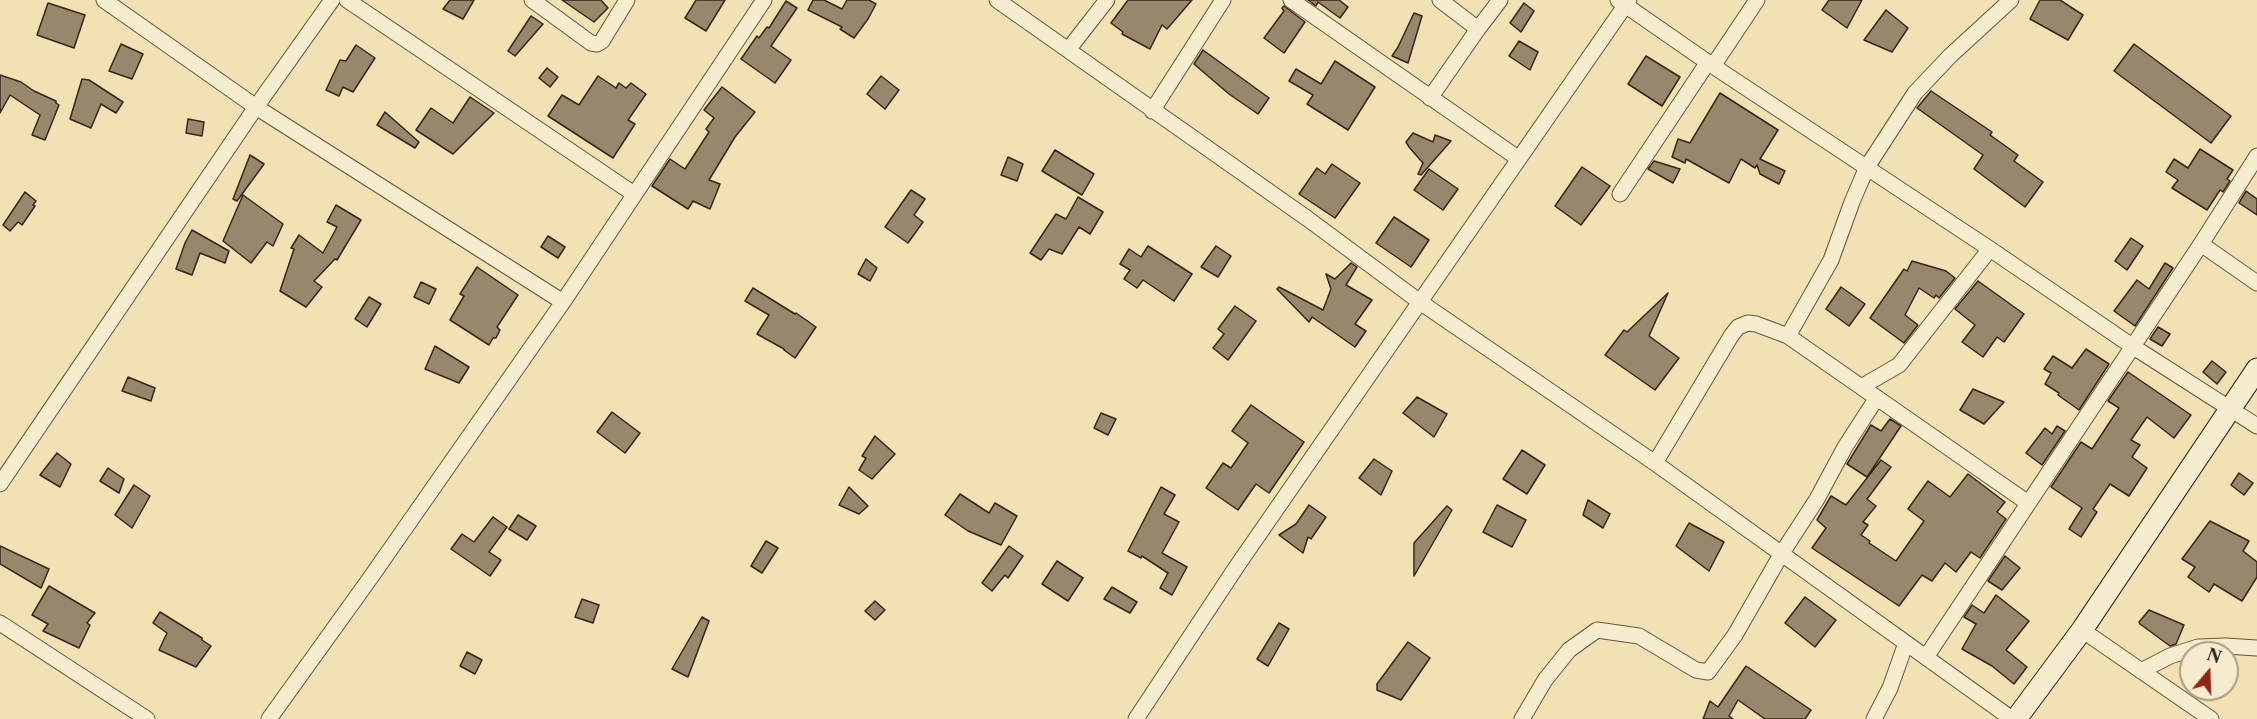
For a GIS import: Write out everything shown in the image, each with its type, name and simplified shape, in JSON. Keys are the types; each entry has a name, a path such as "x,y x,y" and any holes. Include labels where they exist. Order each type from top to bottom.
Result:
{"street":[{"path":"104,0 256,107 563,302"},
{"path":"0,484 256,107 333,0"},
{"path":"347,0 634,194"},
{"path":"532,0 597,44 602,41 627,0"},
{"path":"269,719 563,302 764,0"},
{"path":"997,0 1308,219 1420,302 1655,463 2014,719 2082,630 2257,369"},
{"path":"1068,50 1107,0"},
{"path":"1152,111 1223,0"},
{"path":"1291,0 1519,159"},
{"path":"1440,0 1478,29"},
{"path":"1430,98 1500,0"},
{"path":"1620,194 1757,0"},
{"path":"1788,336 1831,260 1852,202 1868,167 1915,93 1950,56 2011,0"},
{"path":"1136,719 1237,566 1519,159 1624,2 1711,64 2132,346 2257,426"},
{"path":"1926,657 2257,156"},
{"path":"2201,244 2257,283"},
{"path":"1861,387 1899,365 1990,249"},
{"path":"1655,463 1731,336 1738,327 1756,324 1788,336 2028,503"},
{"path":"1522,719 1545,680 1569,650 1598,630 1639,636 1696,670 1708,672 1735,635 1817,499 1845,447 1876,399"},
{"path":"0,623 146,719"},
{"path":"2082,630 2211,719"},
{"path":"1874,719 1890,688 1906,643"},
{"path":"2141,671 2170,656 2198,647 2257,648"}],"building":[{"path":"450,0 474,0 463,19 443,9"},
{"path":"562,0 601,0 608,8 594,22"},
{"path":"696,0 725,0 706,31 685,18"},
{"path":"813,0 824,0 842,9 847,0 869,0 876,4 854,38 840,29 842,27 808,10"},
{"path":"1128,0 1192,0 1167,29 1162,25 1150,49 1122,34 1123,32 1111,23"},
{"path":"1308,0 1339,0 1348,7 1340,18 1318,2 1316,6"},
{"path":"1829,0 1862,0 1847,28 1822,10"},
{"path":"2040,0 2060,0 2083,15 2068,40 2030,19"},
{"path":"786,1 797,8 771,46 791,60 775,83 741,59 757,36 759,38 767,27 769,28"},
{"path":"48,3 85,15 74,48 37,35"},
{"path":"1524,3 1534,11 1521,32 1510,23"},
{"path":"1284,6 1305,22 1284,53 1264,38 1284,11 1282,8"},
{"path":"1886,10 1908,28 1892,52 1864,40"},
{"path":"1414,13 1422,16 1408,63 1392,56"},
{"path":"531,16 543,24 515,56 508,51"},
{"path":"1519,41 1538,52 1530,70 1509,56"},
{"path":"121,44 143,54 132,79 109,71"},
{"path":"2134,44 2231,116 2211,143 2114,71"},
{"path":"356,45 375,58 353,92 343,87 339,96 326,90 340,60 346,61"},
{"path":"1203,50 1269,98 1258,114 1229,94 1194,64"},
{"path":"1646,56 1680,77 1662,106 1628,84"},
{"path":"1335,61 1375,87 1348,130 1307,104 1313,95 1289,81 1296,69 1321,84"},
{"path":"547,68 558,77 550,87 539,78"},
{"path":"0,75 21,82 56,101 59,105 45,140 32,135 40,115 10,95 0,113"},
{"path":"598,76 616,88 619,83 626,88 631,83 646,94 628,120 635,124 613,158 548,116 562,95 579,105"},
{"path":"881,76 899,90 885,109 867,94"},
{"path":"82,79 89,80 123,102 116,113 101,104 91,128 70,119"},
{"path":"722,87 755,112 735,137 709,180 720,184 710,209 693,201 688,209 652,186 670,159 685,169 709,132 706,129 714,118 704,110"},
{"path":"1931,91 1992,132 1990,135 2018,155 2014,161 2043,182 2025,207 1974,169 1983,155 1917,108"},
{"path":"1720,93 1778,130 1760,159 1785,171 1779,184 1760,174 1757,165 1755,168 1741,159 1729,183 1686,159 1685,163 1672,157 1678,139 1690,143"},
{"path":"470,97 494,113 453,154 416,130 431,108 453,123"},
{"path":"385,112 419,142 415,148 377,125"},
{"path":"188,119 204,122 202,136 186,133"},
{"path":"1413,133 1433,142 1435,135 1451,141 1421,175 1418,174 1423,163 1406,142"},
{"path":"2200,149 2233,170 2227,179 2230,181 2223,192 2220,190 2207,210 2172,188 2178,180 2166,172 2174,159 2188,168"},
{"path":"1055,150 1094,174 1082,195 1042,171"},
{"path":"250,155 264,164 237,201 233,199"},
{"path":"1008,157 1023,164 1017,181 1001,175"},
{"path":"1654,161 1680,169 1673,183 1648,169"},
{"path":"1332,164 1360,183 1335,218 1299,194 1317,168 1325,174"},
{"path":"1582,167 1610,186 1581,225 1555,206"},
{"path":"1429,169 1458,189 1443,210 1414,190"},
{"path":"911,190 925,199 914,215 923,222 908,243 885,227"},
{"path":"2246,191 2257,199 2257,215 2239,203"},
{"path":"25,192 36,201 33,205 35,206 22,225 18,222 10,231 3,225"},
{"path":"243,195 283,224 273,246 267,242 251,263 223,241"},
{"path":"1078,197 1103,212 1090,234 1079,227 1062,254 1049,249 1041,260 1030,253 1056,214 1066,219"},
{"path":"336,205 361,220 337,260 335,259 314,281 322,287 306,307 280,291 294,249 291,248 299,235 323,253 337,227 327,222"},
{"path":"1394,217 1429,240 1411,267 1376,243"},
{"path":"192,230 229,251 225,263 200,253 192,275 176,269"},
{"path":"548,236 565,247 558,258 541,247"},
{"path":"2131,238 2143,246 2127,270 2115,261"},
{"path":"1148,246 1192,274 1174,301 1143,280 1137,288 1124,279 1130,270 1120,264 1129,249 1141,257"},
{"path":"1216,246 1231,256 1218,277 1201,267"},
{"path":"866,259 877,268 870,281 858,274"},
{"path":"1912,261 1946,271 1955,278 1939,298 1936,295 1934,298 1919,288 1905,315 1918,325 1904,343 1870,318 1904,269 1907,271"},
{"path":"1351,263 1357,267 1346,285 1372,300 1355,324 1366,331 1355,347 1312,317 1309,322 1277,289 1279,287 1323,310 1331,289 1326,274 1335,279"},
{"path":"2165,263 2173,268 2135,326 2114,311 2137,280 2149,289"},
{"path":"477,267 518,295 497,327 500,330 496,338 493,338 489,345 450,320 464,296 460,294"},
{"path":"1978,281 2024,314 2004,342 1997,337 1983,357 1962,342 1975,325 1955,309"},
{"path":"421,282 436,289 429,304 414,297"},
{"path":"1841,287 1865,304 1849,326 1826,309"},
{"path":"753,288 816,327 795,358 757,334 769,315 745,301"},
{"path":"1668,293 1649,336 1679,358 1655,390 1605,355 1624,330 1627,332"},
{"path":"369,297 381,304 367,327 355,319"},
{"path":"1235,306 1256,321 1228,360 1213,348 1224,334 1218,329"},
{"path":"2158,327 2170,334 2162,346 2150,339"},
{"path":"435,346 469,367 459,383 425,369"},
{"path":"2086,349 2109,364 2079,410 2045,384 2051,373 2044,369 2053,356 2072,368"},
{"path":"2212,361 2226,372 2217,384 2203,372"},
{"path":"2128,372 2191,415 2174,438 2147,417 2131,440 2140,445 2132,457 2147,468 2129,496 2110,484 2093,509 2097,512 2081,537 2069,529 2082,508 2051,487 2081,442 2092,449 2119,408 2108,401"},
{"path":"128,377 155,388 151,401 122,391"},
{"path":"1973,389 2004,402 1984,424 1960,410"},
{"path":"1417,397 1447,414 1434,437 1403,413"},
{"path":"1251,405 1304,442 1269,493 1256,484 1238,510 1206,488 1223,463 1231,468 1248,443 1232,431"},
{"path":"612,412 640,433 625,453 597,432"},
{"path":"1101,413 1116,419 1108,435 1094,428"},
{"path":"1890,419 1901,426 1867,477 1847,464 1871,425 1881,431"},
{"path":"2057,426 2065,431 2042,465 2026,453 2045,428 2052,434"},
{"path":"875,436 895,454 872,479 859,470 866,458 862,456"},
{"path":"1522,450 1545,465 1527,494 1503,479"},
{"path":"57,453 71,464 60,487 40,475"},
{"path":"1374,459 1392,471 1381,495 1359,478"},
{"path":"1881,460 1891,467 1867,499 1876,506 1863,522 1868,525 1861,535 1896,561 1924,521 1908,509 1928,481 1950,497 1968,474 2005,502 1997,512 2006,519 1980,558 1971,552 1956,572 1945,563 1932,581 1922,575 1899,606 1812,548 1826,528 1817,520 1831,496 1846,505"},
{"path":"108,468 124,479 119,493 100,481"},
{"path":"2239,473 2253,483 2244,495 2231,485"},
{"path":"134,485 150,496 132,528 115,515"},
{"path":"849,487 868,506 859,514 839,505"},
{"path":"1161,487 1175,495 1164,514 1179,522 1162,553 1187,567 1172,595 1160,588 1168,573 1142,556 1141,558 1128,551"},
{"path":"960,494 989,513 995,503 1017,516 1001,545 968,531 945,515"},
{"path":"1588,500 1610,514 1603,528 1583,515"},
{"path":"1309,505 1326,517 1311,539 1308,537 1303,553 1279,535 1296,524"},
{"path":"1497,505 1526,520 1512,547 1483,532"},
{"path":"1447,506 1452,510 1414,576 1414,543"},
{"path":"518,515 536,526 527,540 509,529"},
{"path":"493,517 507,527 489,552 501,560 490,576 451,549 462,534 474,542"},
{"path":"2210,521 2249,541 2243,551 2257,562 2257,577 2242,601 2214,584 2209,592 2188,577 2195,567 2182,559"},
{"path":"1689,523 1724,542 1709,571 1676,546"},
{"path":"766,541 778,548 762,573 751,566"},
{"path":"0,546 49,569 41,588 0,564"},
{"path":"1009,546 1023,556 1008,578 1005,575 992,591 982,583"},
{"path":"2005,556 2020,568 2002,590 1988,581"},
{"path":"1057,561 1083,578 1068,601 1042,584"},
{"path":"49,586 95,613 87,623 90,625 79,648 43,631 48,624 32,615"},
{"path":"1112,587 1137,602 1130,613 1104,599"},
{"path":"1996,595 2029,621 2006,650 2027,667 2014,684 1992,666 1962,649 1976,624 1964,617 1972,605 1984,613"},
{"path":"1805,597 1836,620 1815,647 1785,623"},
{"path":"582,599 599,605 593,623 575,617"},
{"path":"875,601 885,610 875,620 865,611"},
{"path":"2149,610 2184,625 2176,644 2170,646 2140,624 2139,622"},
{"path":"160,612 211,646 196,667 159,650 167,633 153,623"},
{"path":"702,617 709,621 688,677 672,669"},
{"path":"1279,623 1289,629 1268,666 1257,659"},
{"path":"1408,642 1430,658 1401,700 1377,690 1377,684"},
{"path":"467,652 482,660 475,674 460,666"},
{"path":"1746,666 1811,710 1805,719 1765,719 1738,700 1729,716 1733,719 1703,719 1710,701 1718,707"}]}
